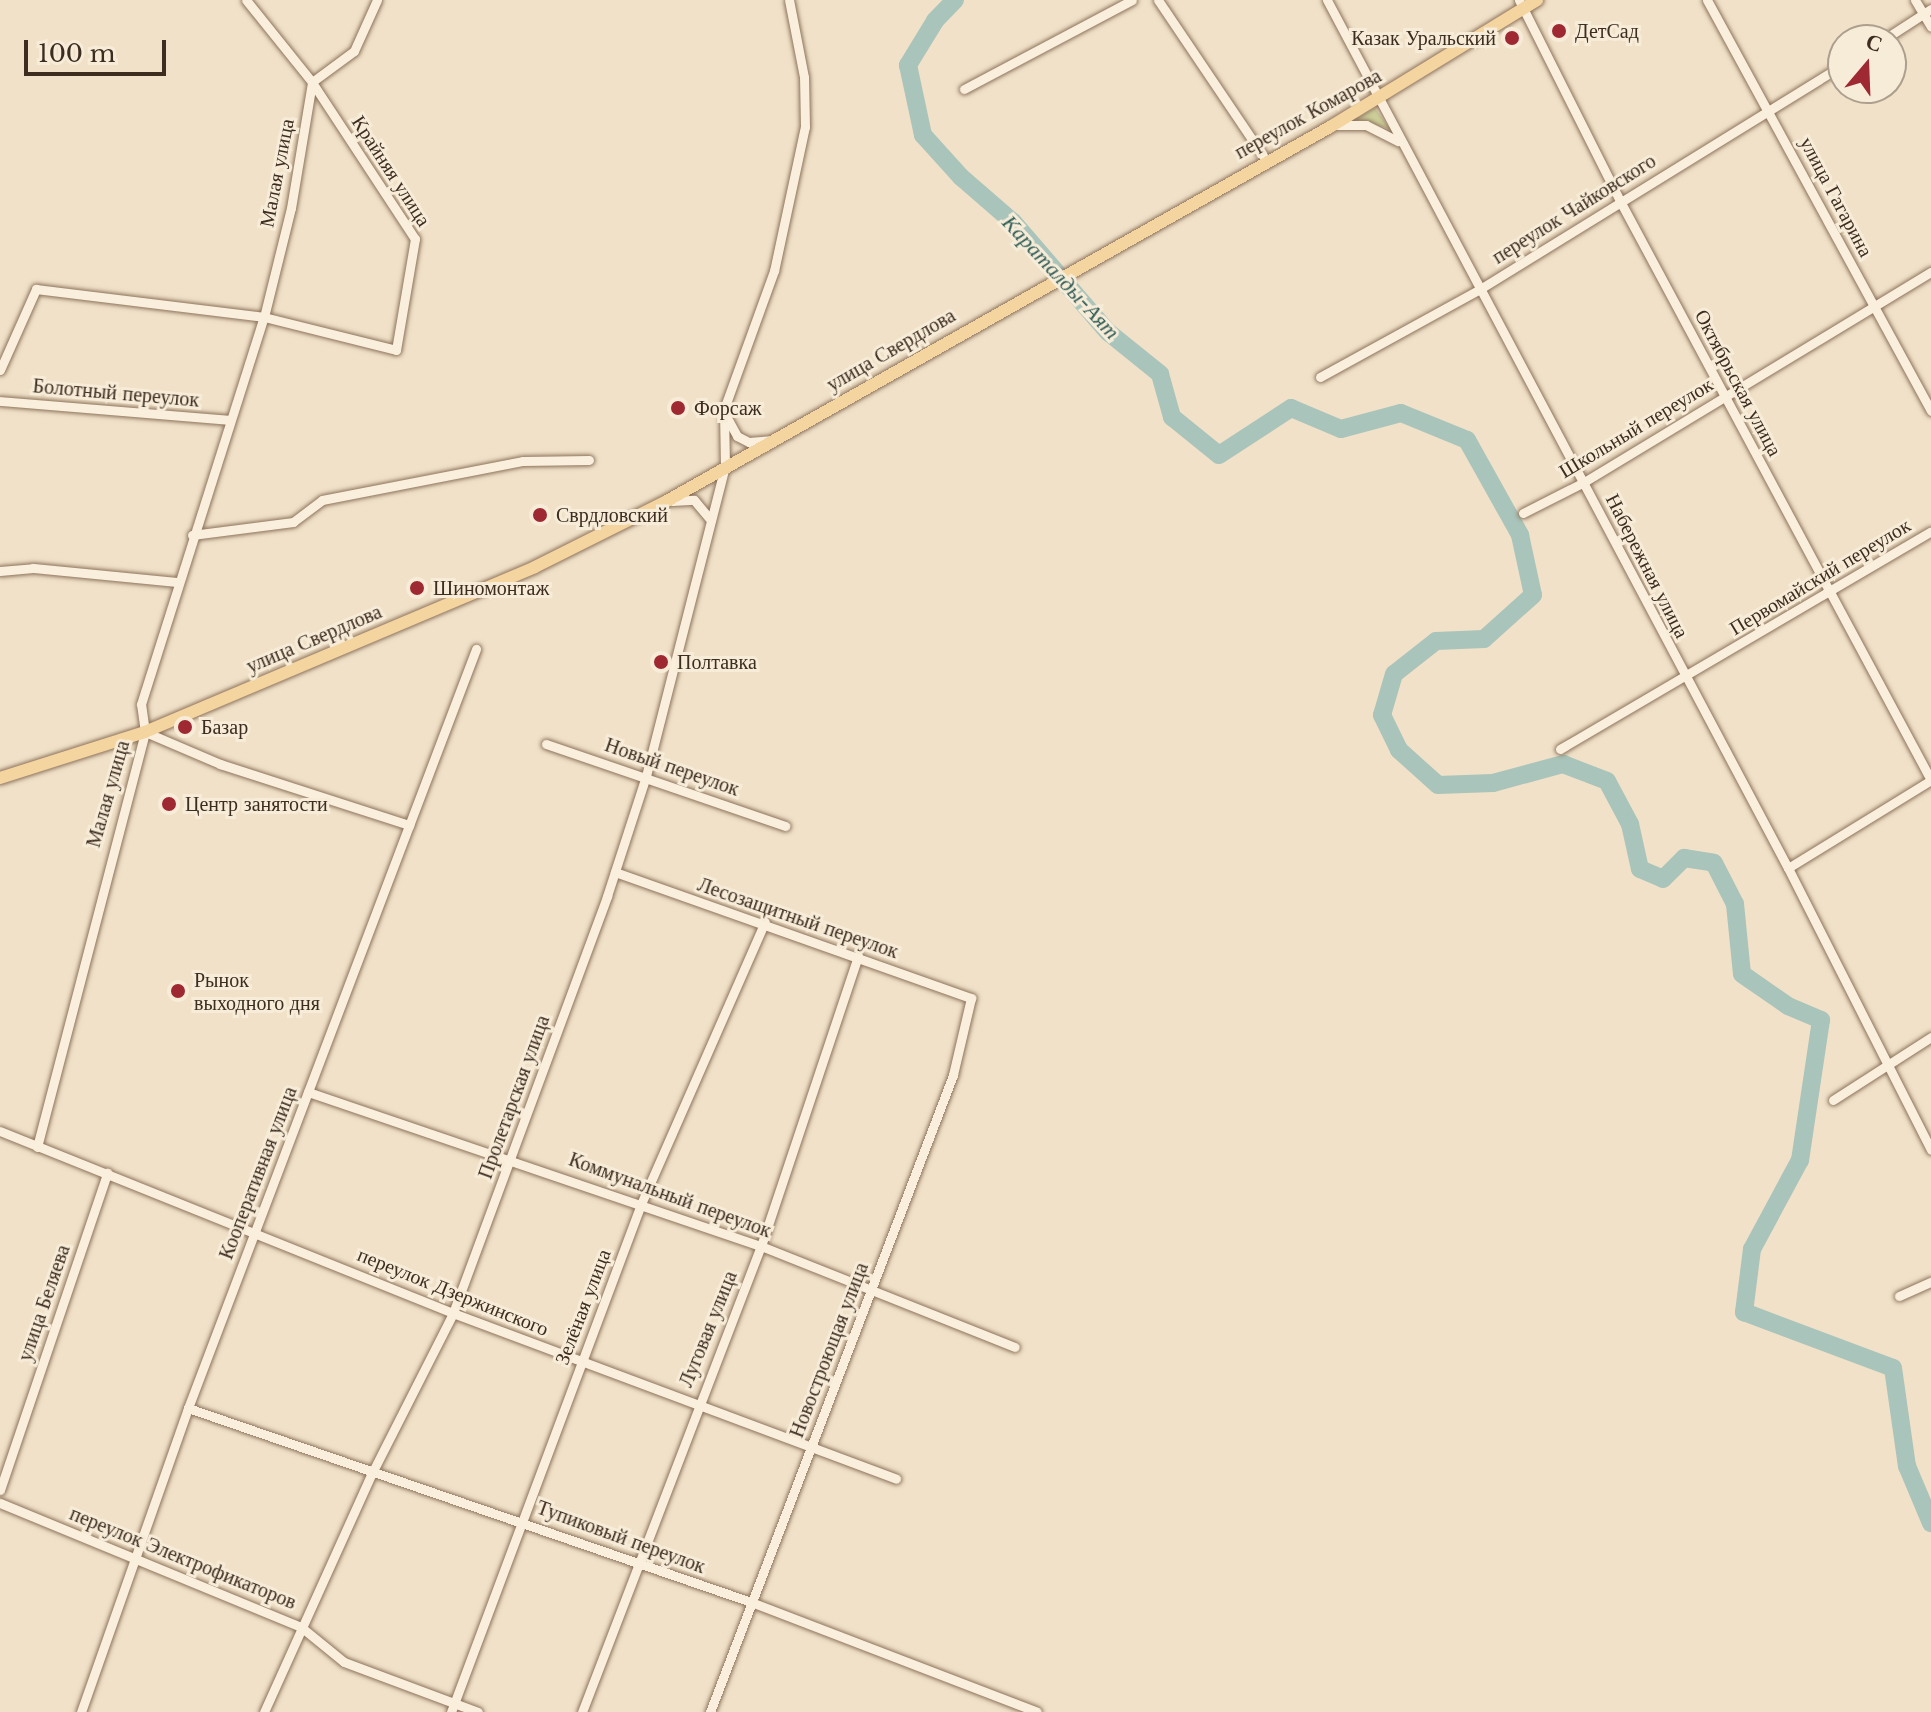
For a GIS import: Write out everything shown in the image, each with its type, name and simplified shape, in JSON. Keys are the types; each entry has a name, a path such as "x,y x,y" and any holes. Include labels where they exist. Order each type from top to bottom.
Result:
{"main road":[{"name":"переулок Комарова","path":"1095,256 1379,99 1521,5 1537,0"},
{"name":"улица Свердлова","path":"0,778 145,732 535,567 665,502 1095,256"}],"street":[{"name":"Крайняя улица","path":"246,0 312,82 415,239 396,350 264,317"},
{"path":"312,82 354,51 377,0"},
{"path":"777,439 749,442 737,436 724,409 774,271 805,127 804,77 789,0"},
{"path":"964,89 1132,0"},
{"path":"1158,0 1266,160"},
{"name":"Набережная улица","path":"1327,0 1399,142 1584,482 1685,679 1788,868 1931,1150"},
{"name":"улица Гагарина","path":"1707,0 1931,411"},
{"path":"1915,0 1927,12 1931,27"},
{"name":"Октябрьская улица","path":"1521,5 1620,201 1931,780"},
{"path":"1907,25 1927,12"},
{"name":"переулок Чайковского","path":"1320,377 1480,289 1827,75"},
{"name":"Малая улица","path":"37,1147 145,732 141,704 177,582 264,317 291,208 312,82"},
{"path":"1330,127 1366,125 1399,142"},
{"name":"Школьный переулок","path":"1523,513 1584,482 1931,272"},
{"path":"0,370 36,289 264,317"},
{"name":"Болотный переулок","path":"0,401 229,420"},
{"name":"Пролетарская улица","path":"264,1712 372,1473 453,1313 615,872 646,776 725,467 724,409"},
{"path":"192,535 293,522 322,500 492,467 589,460"},
{"path":"665,502 694,500 709,513 711,523"},
{"name":"Первомайский переулок","path":"1560,749 1685,679 1931,531"},
{"path":"0,571 33,568 177,582"},
{"name":"Кооперативная улица","path":"81,1712 188,1408 476,649"},
{"path":"145,732 220,764 409,825"},
{"name":"Новый переулок","path":"546,744 785,826"},
{"path":"1788,868 1931,780"},
{"name":"Лесозащитный переулок","path":"615,872 765,922 971,998"},
{"name":"Зелёная улица","path":"452,1708 641,1204 765,922"},
{"name":"Луговая улица","path":"582,1712 696,1406 761,1246 858,956"},
{"name":"Новостроющая улица","path":"710,1712 953,1075 971,998"},
{"path":"1833,1100 1881,1073 1885,1062 1931,1037"},
{"name":"Коммунальный переулок","path":"308,1092 511,1156 761,1246 1015,1347"},
{"name":"переулок Дзержинского","path":"0,1131 453,1313 896,1479"},
{"name":"улица Беляева","path":"0,1490 107,1173"},
{"path":"1899,1296 1931,1282"},
{"name":"Тупиковый переулок","path":"188,1408 751,1602 1037,1711"},
{"name":"переулок Электрофикаторов","path":"0,1503 301,1627 344,1662 452,1708 478,1712"}],"green space":[{"path":"1375,108 1390,129 1356,119"}],"waterway":[{"name":"Караталды-Аят","path":"955,0 935,21 908,65 923,135 961,177 1013,222 1108,332 1160,374 1172,417 1219,455 1291,408 1341,429 1401,413 1467,440 1520,535 1533,595 1484,639 1436,641 1394,674 1382,715 1399,750 1438,785 1493,783 1563,764 1607,781 1630,824 1640,869 1663,879 1684,858 1714,863 1735,904 1742,974 1788,1006 1821,1020 1800,1160 1752,1249 1744,1312 1893,1368 1907,1466 1931,1523"}],"place":[{"name":"ДетСад","path":"1559,31"},
{"name":"Казак Уральский","path":"1512,38"},
{"name":"Форсаж","path":"678,408"},
{"name":"Сврдловский","path":"540,515"},
{"name":"Шиномонтаж","path":"417,588"},
{"name":"Полтавка","path":"661,662"},
{"name":"Базар","path":"185,727"},
{"name":"Центр занятости","path":"169,804"},
{"name":"Рынок выходного дня","path":"178,991"}]}
